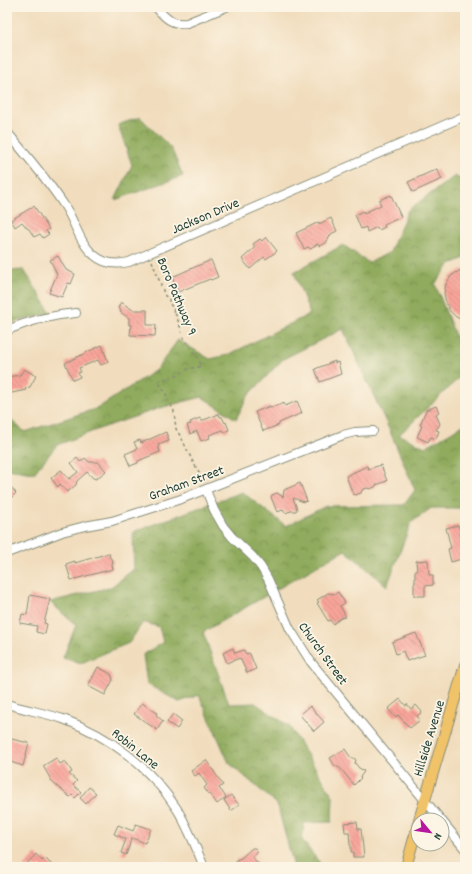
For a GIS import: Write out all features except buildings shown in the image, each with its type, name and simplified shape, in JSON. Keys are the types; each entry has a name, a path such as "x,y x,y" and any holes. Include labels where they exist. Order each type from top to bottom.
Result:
{"main road":[{"name":"Hillside Avenue","path":"421,812 465,665"},
{"path":"406,867 410,852"}],"street":[{"path":"156,7 169,21 181,24 188,23 226,7"},
{"name":"Jackson Drive","path":"7,132 55,191 74,221 84,245 95,257 103,261 120,264 129,262 465,116"},
{"path":"7,330 26,323 62,314 76,313"},
{"name":"Graham Street","path":"7,553 62,532 112,521 147,511 207,490 343,435 354,432 373,431"},
{"name":"Church Street","path":"207,490 214,510 223,526 261,567 290,628 311,662 434,812"},
{"name":"Robin Lane","path":"7,704 79,725 112,743 129,756 154,779 173,803 186,825 204,867"},
{"name":"Church Street","path":"450,832 465,849"}],"path":[{"name":"Boro Pathway 9","path":"149,253 165,296 169,299 169,303 174,309 173,312 176,314 182,335 199,360 201,366 190,368 177,375 158,381 174,410 176,429 193,462 206,482 204,485 207,490"}],"green space":[{"path":"140,117 171,148 183,176 115,200 132,165 118,125"},
{"path":"455,176 465,182 465,258 450,264 435,284 465,361 465,372 399,435 425,447 465,424 465,508 431,508 411,523 387,586 345,550 203,632 229,704 255,703 289,726 333,796 332,822 304,823 302,840 323,867 294,867 277,804 229,763 199,695 179,702 147,684 143,655 163,642 159,627 143,622 129,643 81,663 63,658 76,625 50,602 111,587 134,569 133,532 242,492 286,526 326,506 404,505 415,490 343,329 283,359 248,396 236,419 202,397 163,407 57,445 34,473 7,469 7,417 25,432 98,408 156,370 178,340 210,359 228,355 310,314 294,272 343,245 369,263 390,252 408,210"},
{"path":"24,270 51,313 7,324 7,271"}]}
